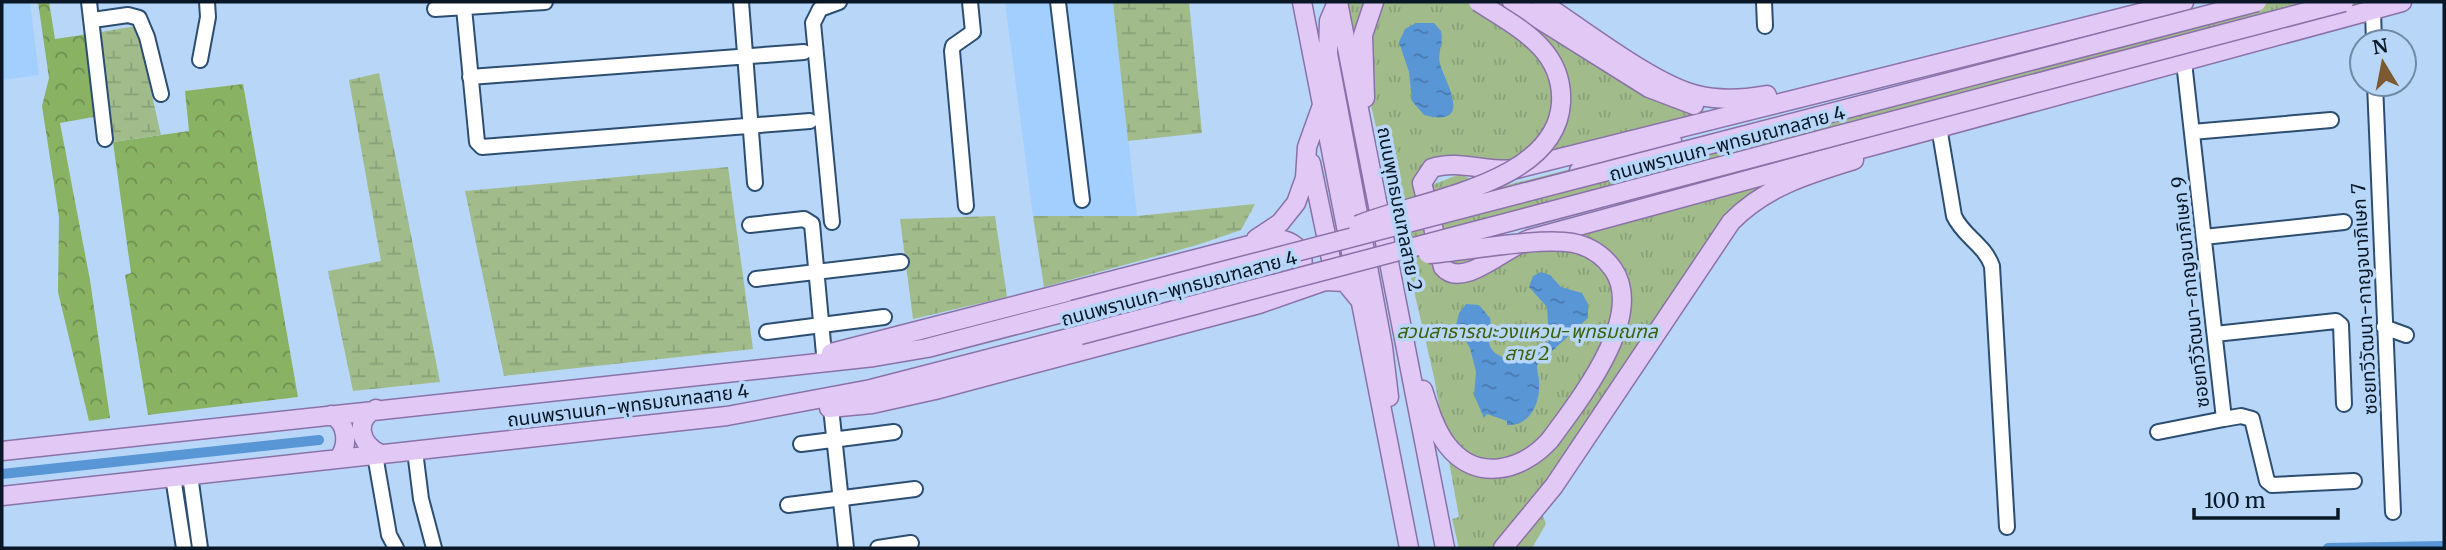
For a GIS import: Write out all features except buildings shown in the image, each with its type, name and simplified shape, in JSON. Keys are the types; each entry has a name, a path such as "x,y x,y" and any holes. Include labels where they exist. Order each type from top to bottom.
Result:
{"main road":[{"path":"1303,2 1409,548"},
{"path":"1337,2 1328,21 1328,54 1385,355 1391,459"},
{"name":"ถนนพุทธมณฑลสาย 2","path":"1337,2 1445,547"},
{"path":"1368,157 1363,35 1374,2"},
{"path":"1314,247 1383,216 1490,182 1532,155 1551,135 1559,118 1561,96 1550,58 1531,36 1478,2"},
{"path":"1512,2 1632,78 1675,100 1717,108 1770,110"},
{"path":"1541,2 1646,71 1695,95 1743,98 1864,80 1995,50 2180,2"},
{"name":"ถนนพรานนก-พุทธมณฑลสาย 4","path":"2,451 899,353 2256,2"},
{"name":"ถนนพรานนก-พุทธมณฑลสาย 4","path":"2,496 727,416 871,389 1080,335 1345,272 2344,2"},
{"path":"1995,50 1930,73 1516,169 1492,171 1447,165 1432,168 1422,183 1443,267 1455,275 1466,274 1505,249 1530,239 1757,179 1815,159 2402,2"},
{"path":"1516,194 1636,152 1864,80"},
{"path":"1227,251 1261,237 1292,210 1305,178 1307,147 1322,105"},
{"path":"1503,548 1555,486 1723,232 1740,213 1760,197 1796,179 2020,105"},
{"path":"1307,147 1332,264 1345,272 1359,299"},
{"path":"727,416 872,404 935,390 1275,299 1345,272 1428,254 1771,165 1815,159"},
{"path":"765,367 1278,238 1296,246 1303,258 1303,273 1296,283 1275,299"},
{"path":"1399,316 1435,422 1456,454 1477,467 1499,469 1533,456 1550,440 1616,332 1624,302 1615,272 1595,252 1566,243 1428,254"},
{"path":"376,409 365,416 361,434 369,447 378,454"},
{"path":"331,415 340,421 345,435 344,452 338,459"}],"street":[{"path":"89,2 105,139"},
{"path":"200,60 208,17 207,2"},
{"path":"435,9 545,2"},
{"path":"741,2 755,183"},
{"path":"832,222 813,23 820,9 839,2"},
{"path":"966,206 952,51 953,46 973,32 970,2"},
{"path":"1058,2 1082,200"},
{"path":"1765,2 1765,26"},
{"path":"464,8 477,142 482,147 810,121"},
{"path":"2373,11 2374,28"},
{"path":"93,20 128,15 139,18 147,37 161,94"},
{"path":"470,77 804,52"},
{"name":"ซอยทวีวัฒนา-กาญจนาภิเษก 9","path":"2184,62 2224,419 2241,416 2252,419 2267,481 2272,485 2354,481"},
{"name":"ซอยทวีวัฒนา-กาญจนาภิเษก 7","path":"2376,98 2393,512"},
{"path":"2192,132 2331,120"},
{"path":"1940,133 1954,216 1958,224 1983,247 1992,266 2007,527"},
{"path":"750,225 809,220 814,229 824,354"},
{"path":"2204,237 2344,222"},
{"path":"756,279 901,262"},
{"path":"767,332 884,317"},
{"path":"2214,334 2336,321 2341,325 2344,404"},
{"path":"2384,327 2406,335"},
{"path":"831,408 846,548"},
{"path":"2158,432 2224,419"},
{"path":"800,444 894,432"},
{"path":"415,451 421,499 434,548"},
{"path":"378,454 389,535 396,548"},
{"path":"182,476 184,548"},
{"path":"182,476 200,548"},
{"path":"788,505 915,489"},
{"path":"878,548 912,543"}],"shaded area":[{"path":"2,2 30,2 39,75 2,80"},
{"path":"1005,2 1113,2 1137,216 1033,216"}],"green space":[{"path":"38,2 49,2 55,39 89,34 99,116 60,123 90,280 110,418 89,421 58,292 59,217 42,106 49,78"},
{"path":"1113,2 1189,2 1202,133 1128,141"},
{"name":"สวนสาธารณะวงแหวน-พุทธมณฑล สาย 2","path":"1347,2 1504,2 1687,109 1718,112 1525,165 1423,169 1435,266 1758,183 1761,190 1720,222 1538,503 1546,524 1532,548 1459,548 1452,519 1459,517 1434,377"},
{"path":"2229,2 2371,2 1502,231 1494,244 1445,260 1432,185 1460,174 1492,189"},
{"path":"136,26 161,135 113,142 109,115 99,116 89,34"},
{"path":"379,73 440,382 353,391 328,271 381,261 349,80"},
{"path":"243,84 298,397 148,415 125,275 131,273 113,142 189,131 185,91"},
{"path":"728,167 753,349 504,376 465,191"},
{"path":"1255,204 1241,230 1197,245 1044,287 1033,216 1137,216"},
{"path":"995,216 1007,297 913,319 900,219"}],"water":[{"path":"1416,23 1434,23 1441,31 1440,64 1453,101 1453,109 1449,115 1424,115 1412,101 1409,72 1399,42 1405,29"},
{"path":"1541,272 1550,275 1561,287 1582,293 1588,304 1588,318 1537,365 1537,402 1526,419 1514,425 1507,425 1507,421 1487,414 1484,418 1474,395 1476,372 1470,348 1456,325 1459,313 1466,304 1479,305 1490,318 1489,342 1494,352 1511,360 1529,360 1549,341 1547,307 1529,287 1533,276"}],"waterway":[{"path":"2,474 319,440"},
{"path":"2328,548 2444,546"}]}
